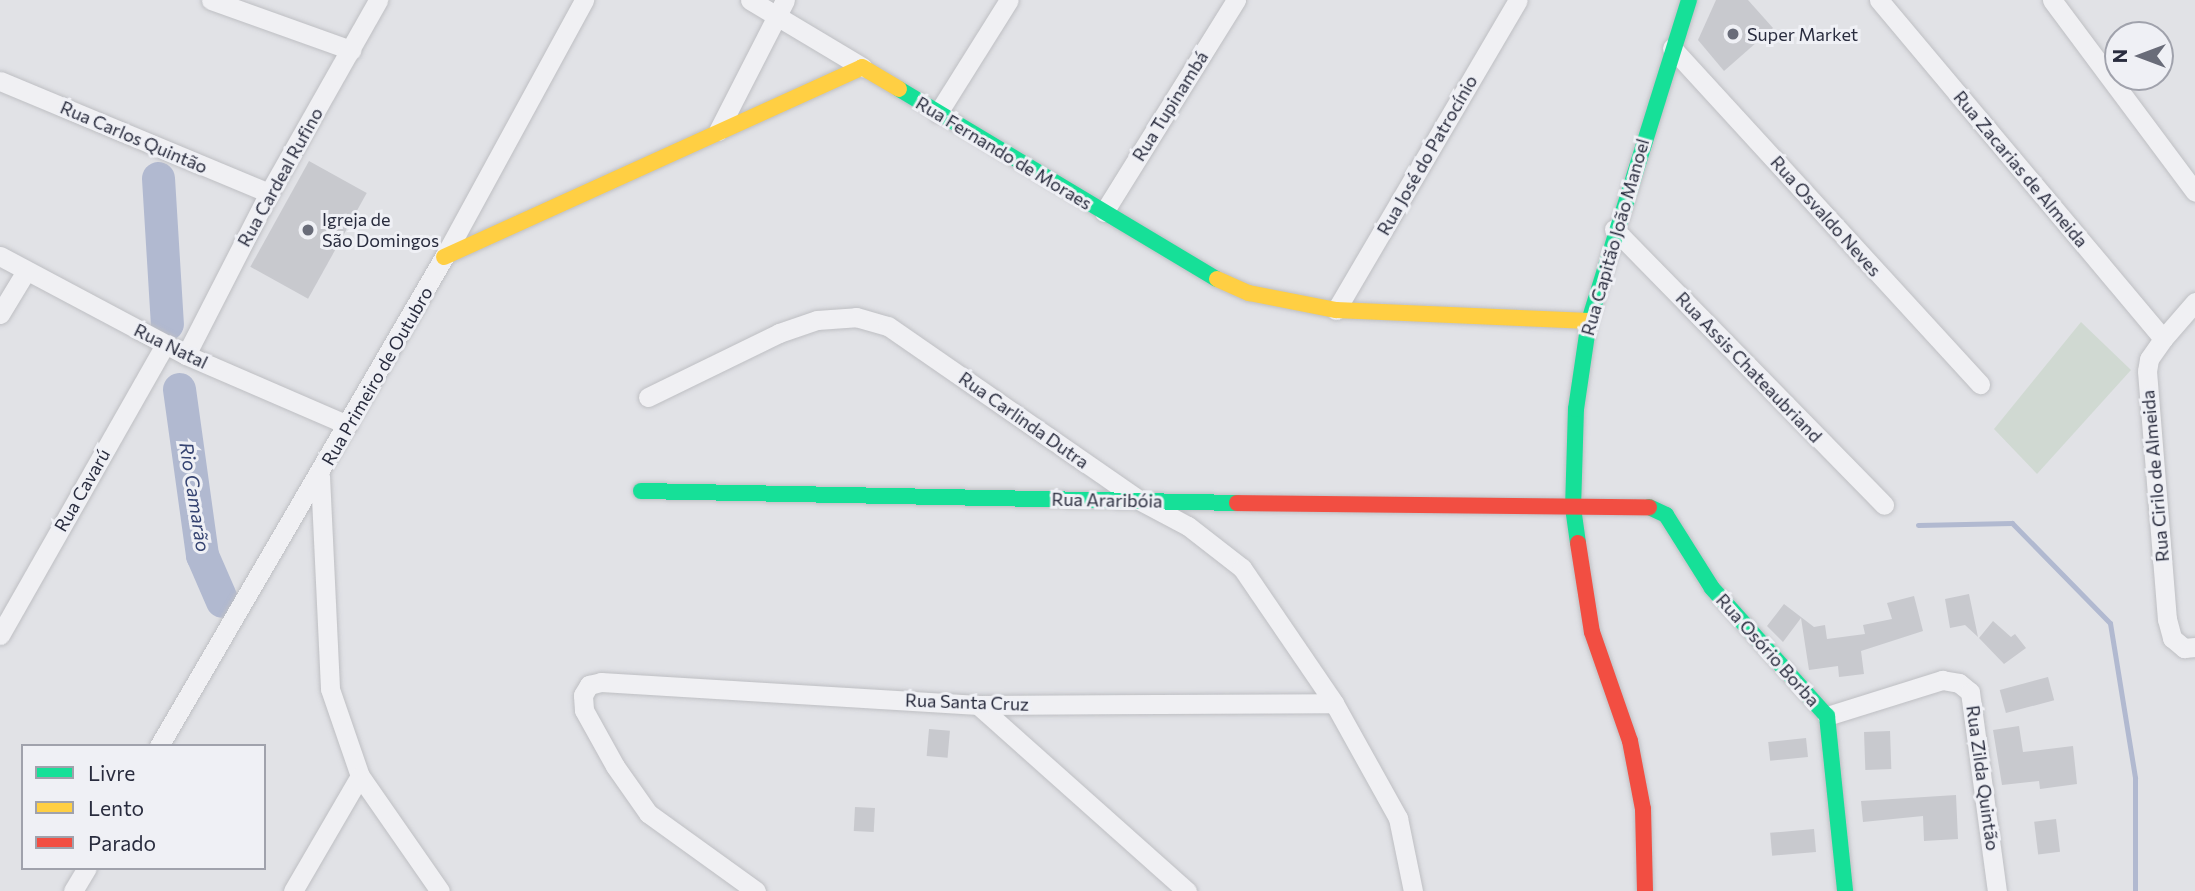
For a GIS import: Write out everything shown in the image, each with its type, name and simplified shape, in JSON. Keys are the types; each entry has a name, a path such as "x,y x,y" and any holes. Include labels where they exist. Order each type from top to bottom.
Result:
{"street":[{"path":"211,0 351,50"},
{"name":"Rua Cardeal Rufino","path":"186,355 269,193 378,0"},
{"name":"Rua Primeiro de Outubro","path":"160,744 320,476 444,257 583,0"},
{"path":"750,0 780,8 862,68"},
{"path":"938,113 1009,0"},
{"name":"Rua Tupinambá","path":"1104,212 1236,0"},
{"name":"Rua José do Patrocínio","path":"1336,310 1518,0"},
{"name":"Rua Capitão João Manoel","path":"1645,891 1638,782 1630,741 1592,632 1573,509 1576,409 1589,321 1614,229 1689,0"},
{"name":"Rua Zacarias de Almeida","path":"1879,0 2162,339"},
{"path":"2052,0 2195,192"},
{"path":"718,131 780,8"},
{"name":"Rua Osvaldo Neves","path":"1672,48 1980,384"},
{"path":"444,257 862,68"},
{"name":"Rua Fernando de Moraes","path":"862,68 1104,212 1249,293 1336,310 1589,321"},
{"name":"Rua Carlos Quintão","path":"0,81 269,193"},
{"name":"Rua Assis Chateaubriand","path":"1614,229 1884,505"},
{"name":"Rua Natal","path":"0,256 165,345 348,425"},
{"path":"0,314 26,271"},
{"name":"Rua Cirilo de Almeida","path":"2195,302 2162,339 2149,359 2147,372 2167,619 2172,638 2184,648 2195,647"},
{"name":"Rua Carlinda Dutra","path":"648,397 779,333 817,320 856,317 888,326 1139,500 1188,526 1242,568 1334,703 1398,818 1413,891"},
{"name":"Rua Cavarú","path":"0,635 165,345"},
{"path":"320,476 330,689 360,776 440,891"},
{"name":"Rua Araribóia","path":"641,491 1573,509"},
{"name":"Rua Osório Borba","path":"1573,509 1633,504 1666,515 1712,588 1827,716 1845,891"},
{"name":"Rua Zilda Quintão","path":"1827,716 1942,680 1959,683 1970,692 1997,891"},
{"name":"Rua Santa Cruz","path":"756,891 648,813 615,766 584,710 583,695 589,685 601,682 978,705 1334,703"},
{"path":"978,705 1186,891"},
{"path":"293,891 360,776"}],"shaded area":[{"path":"2081,322 2131,370 2037,474 1994,429"}],"building":[{"name":"Super Market","path":"1716,0 1748,0 1773,28 1724,71 1698,40"},
{"name":"Igreja de São Domingos","path":"309,161 367,193 308,299 250,267"},
{"path":"1969,594 1978,637 1965,625 1950,628 1945,599"},
{"path":"1914,596 1923,631 1861,651 1864,674 1839,677 1838,666 1809,670 1801,618 1783,642 1767,626 1784,604 1814,627 1825,625 1827,639 1865,634 1863,625 1892,619 1887,603"},
{"path":"1993,621 2011,637 2015,634 2026,648 2004,664 1979,638"},
{"path":"2048,677 2054,700 2006,713 2000,690"},
{"path":"2019,726 2023,752 2073,746 2077,784 2040,789 2039,781 2002,785 1993,730"},
{"path":"929,729 950,731 948,758 927,756"},
{"path":"1890,731 1891,769 1865,770 1864,732"},
{"path":"1806,738 1808,757 1770,761 1768,742"},
{"path":"1956,795 1958,839 1924,841 1923,816 1863,822 1861,801"},
{"path":"855,807 875,808 874,832 854,831"},
{"path":"2056,819 2060,852 2038,854 2034,822"},
{"path":"1814,829 1816,852 1772,856 1770,833"}],"waterway":[{"name":"Rio Camarão","path":"158,178 167,324"},
{"name":"Rio Camarão","path":"179,389 202,555 222,601"},
{"path":"1918,525 2012,523 2110,623 2135,778 2135,891"}],"traffic: fast":[{"path":"1578,543 1573,509 1576,409 1589,321 1689,0"},
{"path":"899,89 1217,279"},
{"path":"641,491 1237,503"},
{"path":"1649,507 1666,515 1712,588 1827,716 1845,891"}],"traffic: slow":[{"path":"444,257 862,67 899,89"},
{"path":"1217,279 1249,293 1336,310 1589,321"}],"traffic: jam":[{"path":"1237,503 1649,507"},
{"path":"1578,543 1592,632 1630,741 1643,809 1645,891"}],"place":[{"name":"Super Market","path":"1733,34"},
{"name":"Igreja de São Domingos","path":"308,230"}]}
